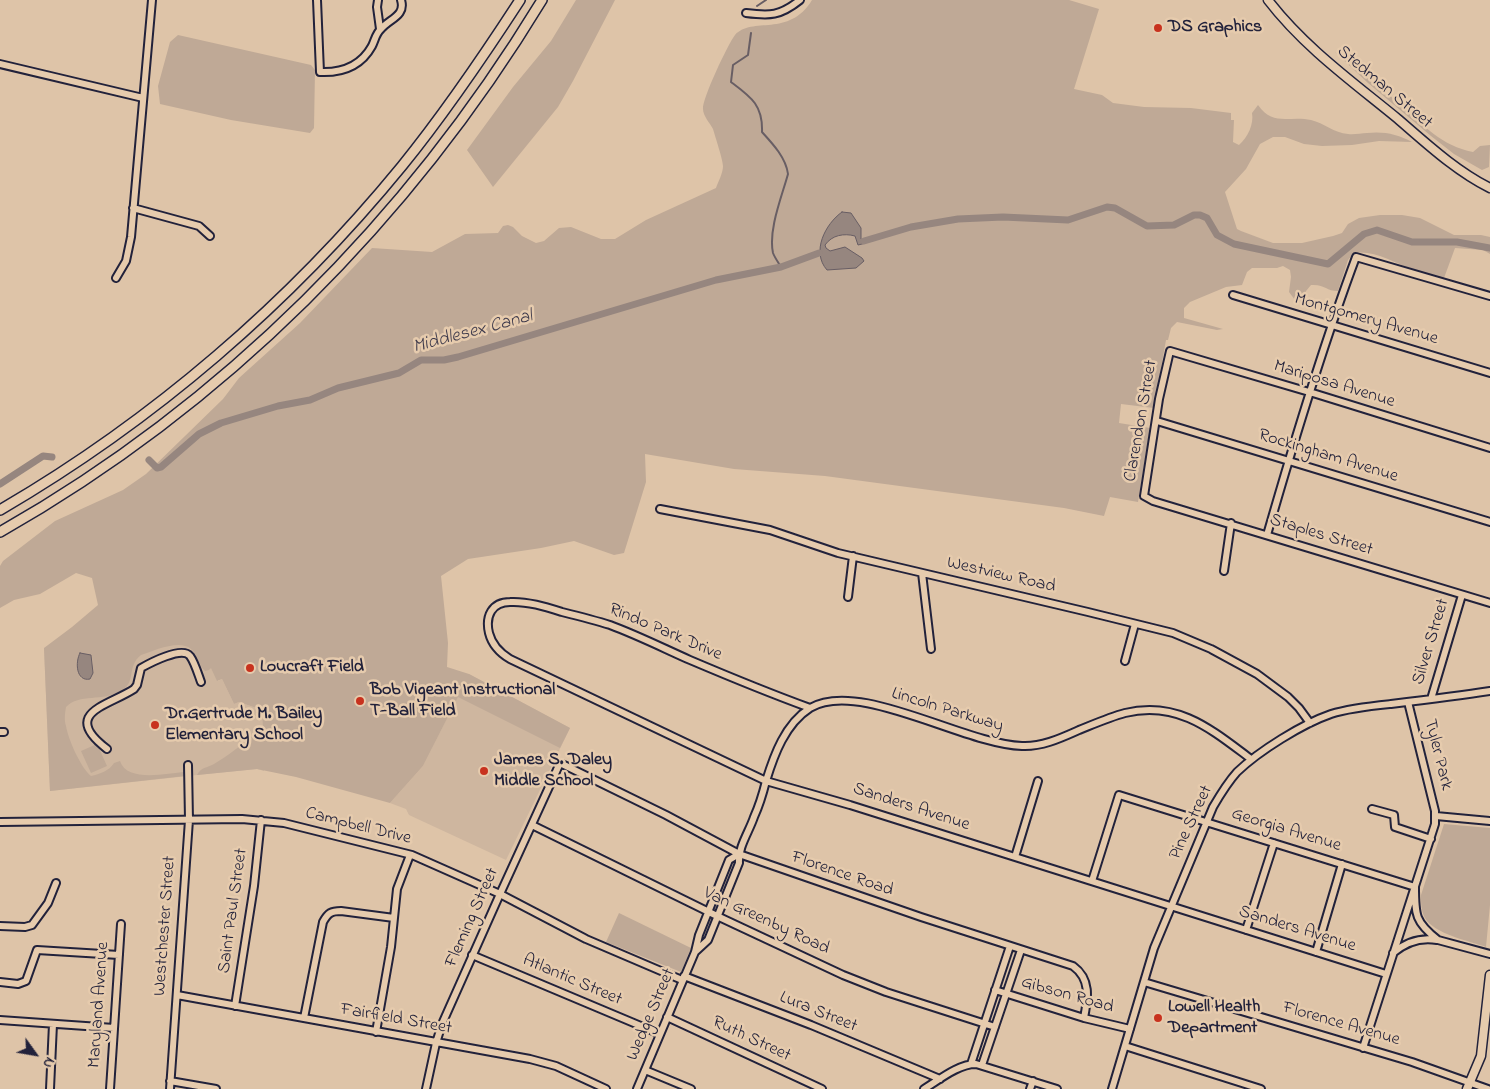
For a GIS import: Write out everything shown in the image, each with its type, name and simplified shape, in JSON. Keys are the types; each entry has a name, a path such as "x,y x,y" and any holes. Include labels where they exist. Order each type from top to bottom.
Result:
{"highway":[{"path":"0,510 110,439 167,397 240,336 314,265 373,202 417,147 460,90 520,0"},
{"path":"0,532 72,488 151,434 224,375 317,289 377,226 438,152 494,76 542,0"},
{"path":"0,506 32,491"}],"main road":[{"name":"Stedman Street","path":"1268,0 1295,31 1340,72 1453,165 1490,188"},
{"path":"1469,1085 1481,1056 1489,1004 1490,975"}],"street":[{"path":"116,278 126,261 128,252 152,0"},
{"path":"317,0 320,72 338,72 355,65 368,52 380,29 400,14 402,8 401,0"},
{"path":"378,0 376,7 380,29"},
{"path":"746,12 767,16 782,11 800,0"},
{"path":"0,64 143,98"},
{"path":"133,208 199,226 210,236"},
{"path":"1267,535 1309,392 1356,257 1490,296"},
{"name":"Montgomery Avenue","path":"1233,295 1490,373"},
{"name":"Mariposa Avenue","path":"1170,351 1490,448"},
{"name":"Clarendon Street","path":"1144,496 1159,399 1170,351"},
{"name":"Rockingham Avenue","path":"1157,421 1490,522"},
{"name":"Staples Street","path":"1144,496 1154,501 1490,603"},
{"name":"Westview Road","path":"660,508 770,530 853,556 1173,633 1242,664 1288,697 1310,724"},
{"path":"1224,571 1230,524"},
{"path":"848,597 853,556"},
{"path":"922,572 931,649"},
{"name":"Silver Street","path":"1431,699 1462,595"},
{"name":"Rindo Park Drive","path":"504,603 523,603 610,625 767,692 810,708"},
{"name":"Sanders Avenue","path":"504,603 492,608 487,621 492,640 502,654 766,781 825,797 1386,974"},
{"path":"1125,661 1135,624"},
{"path":"106,749 98,743 88,728 88,718 95,710 134,689 137,685 141,668 175,653 183,652 190,656 201,682"},
{"name":"Pine Street","path":"1112,1089 1154,948 1206,822 1228,784 1251,759 1310,724 1342,711 1490,691"},
{"name":"Lincoln Parkway","path":"717,916 739,863 739,854 754,817 775,754 795,721 810,708 822,703 838,700 864,702 971,737 1025,746 1049,742 1126,713 1173,712 1183,714 1199,722 1251,759"},
{"name":"Tyler Park","path":"1363,1048 1431,839 1436,816 1408,702"},
{"name":"Fleming Street","path":"426,1089 436,1043 472,955 560,763"},
{"name":"Florence Road","path":"560,763 666,815 739,854 808,879 1021,950 1066,963 1078,970 1083,977 1087,989 1084,1018"},
{"name":"Westchester Street","path":"170,1089 189,820 188,765"},
{"path":"1016,857 1038,781"},
{"name":"Georgia Avenue","path":"1092,881 1118,795 1415,887"},
{"path":"1372,810 1394,815 1395,827 1431,839"},
{"name":"Tyler Park","path":"1436,816 1490,821"},
{"name":"Campbell Drive","path":"0,822 261,820 298,827 410,855 500,894 586,939 683,978"},
{"name":"Saint Paul Street","path":"235,1006 254,886 261,820"},
{"name":"Van Greenby Road","path":"532,825 708,912 850,978 886,992 995,1027"},
{"path":"1246,930 1274,843"},
{"name":"Lincoln Parkway","path":"708,912 728,860 739,854"},
{"path":"376,1032 391,946 397,888 410,855"},
{"path":"1316,952 1342,864"},
{"path":"0,926 25,927 32,925 48,903 56,884"},
{"name":"Tyler Park","path":"1415,887 1415,906 1418,920 1438,940"},
{"path":"304,1018 323,922 330,912 341,911 394,918"},
{"name":"Wedge Street","path":"637,1089 695,952 708,912"},
{"name":"Wedge Street","path":"695,952 708,940 717,916"},
{"name":"Maryland Avenue","path":"110,1089 121,924"},
{"name":"Tyler Park","path":"1393,953 1407,943 1416,940 1438,940 1490,954"},
{"path":"971,1064 1010,946"},
{"path":"0,982 18,984 26,981 37,950 118,955"},
{"path":"982,1065 1021,950"},
{"name":"Atlantic Street","path":"472,955 660,1034"},
{"name":"Lura Street","path":"683,978 810,1025 940,1080"},
{"name":"Florence Avenue","path":"1144,982 1412,1062 1469,1085 1488,1089"},
{"name":"Gibson Road","path":"995,990 1084,1018 1130,1029"},
{"name":"Fairfield Street","path":"177,995 542,1062 556,1066 606,1089"},
{"name":"Ruth Street","path":"666,1017 822,1089"},
{"path":"0,1020 114,1028"},
{"path":"50,1089 53,1024"},
{"path":"1124,1046 1261,1089"},
{"path":"924,1089 960,1067 971,1064 982,1065 1057,1089"},
{"path":"645,1070 691,1089"},
{"path":"170,1081 216,1089"},
{"path":"1030,1089 1033,1081"}],"shaded area":[{"path":"576,0 615,0 558,107 493,187 467,150 513,87 551,41"},
{"path":"812,0 1069,0 1099,9 1074,89 1102,95 1113,103 1144,107 1191,108 1231,113 1231,120 1234,120 1233,142 1239,145 1250,130 1252,113 1258,105 1264,112 1276,118 1311,120 1338,132 1348,134 1379,132 1401,137 1412,142 1379,141 1352,145 1322,146 1304,144 1285,137 1273,137 1260,144 1246,169 1225,192 1237,229 1273,243 1302,243 1342,233 1348,224 1359,218 1380,215 1402,215 1420,218 1454,235 1490,237 1490,254 1483,250 1455,248 1444,278 1414,270 1377,255 1354,253 1348,260 1338,291 1311,285 1306,291 1302,302 1295,300 1289,292 1290,270 1283,266 1277,268 1252,268 1247,272 1242,285 1226,287 1190,302 1184,308 1184,318 1223,329 1217,330 1177,322 1171,328 1168,340 1166,340 1154,408 1121,404 1119,423 1150,428 1138,502 1110,497 1104,516 1064,508 825,476 734,469 645,454 646,482 624,553 614,555 574,541 468,559 441,576 448,643 447,667 469,674 570,728 560,748 458,697 423,766 390,803 296,777 257,769 197,775 202,769 224,758 254,735 263,739 262,710 239,702 234,704 222,679 217,681 211,668 205,671 191,649 186,646 173,645 141,655 134,664 129,683 121,691 107,696 78,700 71,703 66,707 65,721 69,738 76,753 83,767 91,776 104,772 114,763 120,761 124,768 139,774 158,775 185,772 185,776 50,791 44,648 98,605 92,578 76,573 40,594 14,600 0,608 0,566 3,561 55,521 123,490 146,474 223,399 239,378 300,323 372,248 432,252 465,234 498,233 503,226 508,225 513,227 522,236 536,243 544,241 559,228 571,227 601,239 615,239 646,220 716,188 723,163 713,129 705,117 703,109 707,94 722,60 735,35 742,30 782,23 793,19 803,12","holes":["92,655 93,673 82,679 79,676 78,660"]},
{"path":"178,35 311,65 315,70 314,128 310,133 231,120 160,104 158,86 170,42"},
{"path":"1335,52 1361,71 1426,128 1443,140 1473,152 1480,146 1490,145 1489,167 1482,170 1454,154 1368,83"},
{"path":"842,212 851,213 861,228 861,239 866,243 858,245 855,236 843,235 831,239 825,245 826,248 830,251 845,247 864,261 856,268 827,270 822,263 820,255 822,239 830,224"},
{"name":"Dr.Gertrude M. Bailey Elementary School","path":"206,630 218,681 222,679 234,704 239,702 262,710 264,771 257,769 50,791 44,648"},
{"path":"80,653 91,655 93,673 90,679 85,679 79,674 77,661"},
{"name":"James S. Daley Middle School","path":"469,674 570,728 506,860 409,815 406,809 390,803 423,766"},
{"path":"97,744 107,766 91,773 81,751"},
{"path":"1444,824 1490,828 1490,905 1486,947 1444,933 1430,924 1423,913 1421,895"},
{"path":"619,913 691,948 681,972 606,942"}],"waterway":[{"path":"757,6 766,0"},
{"path":"751,33 748,55 733,65 731,82 750,97 758,108 762,132 785,162 787,168 788,174 776,213 772,234 773,253 781,267"},
{"path":"864,241 911,227 958,219 1003,217 1068,220 1107,207 1115,208 1147,226 1174,225 1194,215 1200,215 1207,218 1217,235 1234,244 1328,264 1364,234 1377,230 1412,242 1457,242 1490,248"},
{"name":"Middlesex Canal","path":"149,460 157,468 161,467 199,434 221,423 278,406 310,400 338,388 399,373 421,360 444,360 458,357 716,280 781,267 819,253"},
{"name":"Middlesex Canal","path":"0,484 43,456 52,457"}],"place":[{"name":"DS Graphics","path":"1158,28"},
{"name":"Loucraft Field","path":"250,668"},
{"name":"Bob Vigeant Instructional T-Ball Field","path":"360,701"},
{"name":"Dr.Gertrude M. Bailey Elementary School","path":"155,725"},
{"name":"James S. Daley Middle School","path":"484,771"},
{"name":"Lowell Health Department","path":"1158,1018"}]}
